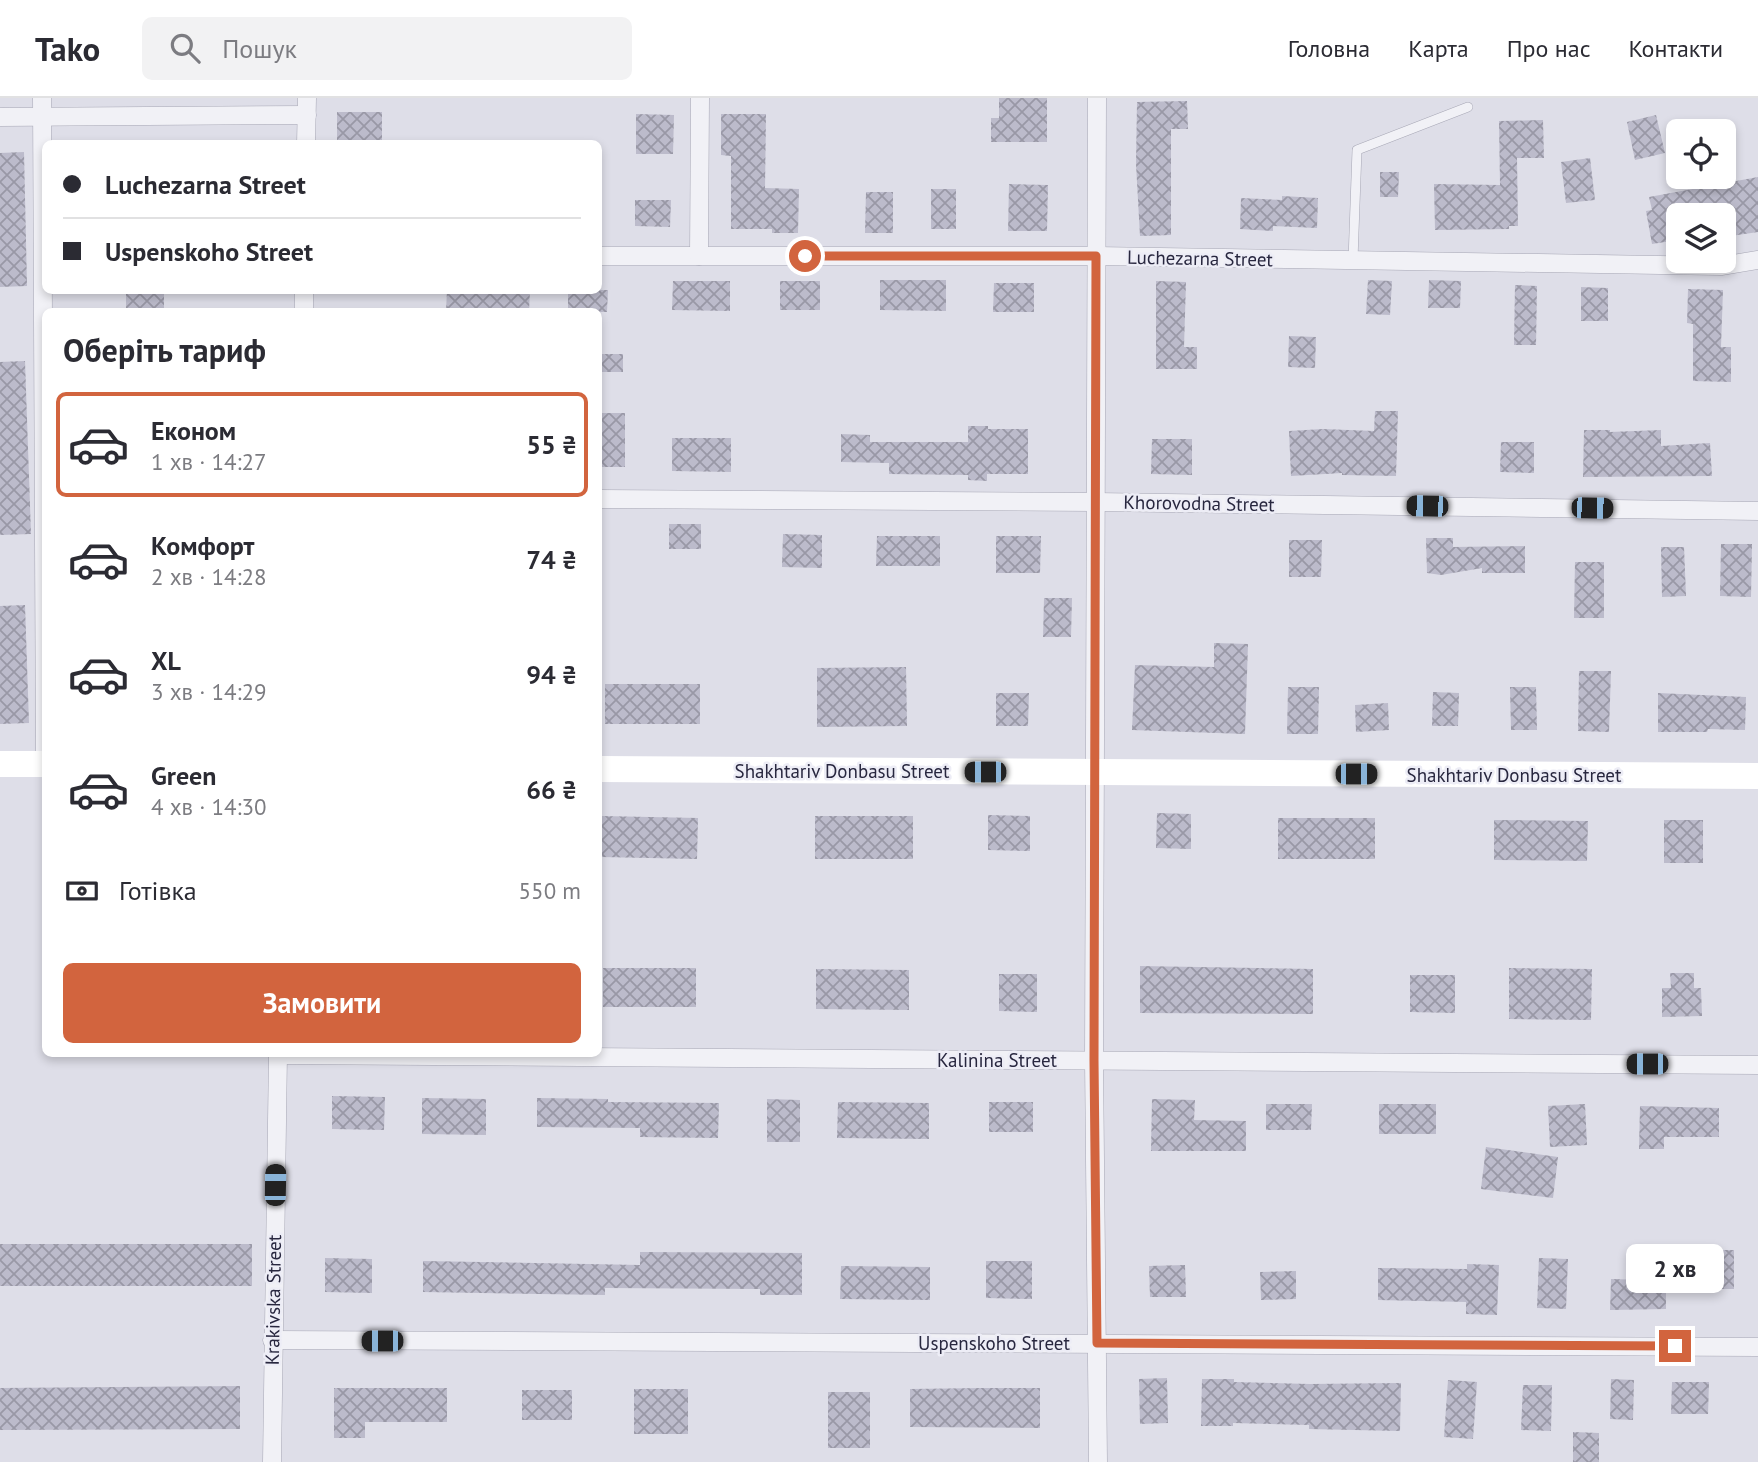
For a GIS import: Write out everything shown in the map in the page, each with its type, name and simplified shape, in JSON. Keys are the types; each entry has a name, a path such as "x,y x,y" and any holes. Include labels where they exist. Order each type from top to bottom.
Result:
{"street":[{"path":"699,256 700,98"},
{"path":"1097,98 1094,1060 1098,1462"},
{"path":"42,107 42,140"},
{"path":"0,117 42,107 307,107 306,140"},
{"name":"Luchezarna Street","path":"602,256 1096,256 1721,266 1758,260"},
{"name":"Khorovodna Street","path":"602,499 1096,502 1758,511"},
{"path":"0,764 42,764"},
{"name":"Shakhtariv Donbasu Street","path":"602,768 1758,776"},
{"name":"Kalinina Street","path":"602,1056 1758,1065"},
{"name":"Krakivska Street","path":"272,1462 278,1057"},
{"name":"Uspenskoho Street","path":"272,1340 1758,1347"}],"lane":[{"path":"1353,260 1357,150 1468,107"}],"building":[{"path":"999,98 1047,98 1047,142 991,142 991,118 999,118"},
{"path":"1187,101 1188,129 1171,129 1171,235 1140,236 1136,164 1137,102"},
{"path":"337,112 382,112 382,140 337,140"},
{"path":"636,114 674,115 673,154 636,154"},
{"path":"721,114 766,114 765,188 799,189 798,233 772,233 772,229 731,229 731,156 721,155"},
{"path":"1656,115 1665,153 1635,160 1627,122"},
{"path":"1543,120 1544,158 1517,158 1518,226 1509,226 1509,229 1435,230 1434,184 1500,185 1499,121"},
{"path":"24,152 27,286 0,287 0,153"},
{"path":"1590,158 1595,200 1566,203 1561,162"},
{"path":"1380,172 1399,172 1398,197 1380,197"},
{"path":"1758,177 1758,232 1736,235 1736,203 1666,203 1666,242 1652,244 1646,211 1652,210 1649,197 1693,189 1736,189 1736,181"},
{"path":"1009,184 1048,185 1047,231 1008,231"},
{"path":"931,189 956,189 956,229 931,229"},
{"path":"866,192 893,192 893,233 865,233"},
{"path":"1282,196 1318,198 1317,228 1273,226 1273,231 1240,229 1241,198 1282,200"},
{"path":"635,200 671,200 670,227 635,226"},
{"path":"880,280 946,280 946,311 880,310"},
{"path":"1368,280 1392,281 1390,315 1366,314"},
{"path":"1429,280 1461,281 1460,308 1428,308"},
{"path":"673,281 730,281 730,311 672,310"},
{"path":"780,281 820,281 820,310 780,310"},
{"path":"1156,281 1186,282 1184,347 1197,347 1197,369 1156,369"},
{"path":"994,283 1034,283 1034,312 993,312"},
{"path":"1515,285 1537,286 1536,345 1514,345"},
{"path":"1581,287 1608,288 1608,321 1581,321"},
{"path":"1688,289 1723,290 1721,347 1731,347 1731,382 1693,381 1693,324 1687,323"},
{"path":"602,290 608,290 607,312 602,312 602,308 568,308 568,294 602,294"},
{"path":"126,294 164,294 164,308 126,308"},
{"path":"447,294 530,294 529,308 446,308"},
{"path":"1289,336 1316,337 1315,368 1288,367"},
{"path":"602,354 623,354 623,372 602,372"},
{"path":"25,361 31,534 0,535 0,362"},
{"path":"1375,411 1398,411 1396,476 1342,473 1291,476 1289,431 1374,431"},
{"path":"602,413 625,413 625,467 602,467"},
{"path":"968,426 1028,429 1028,474 987,474 987,481 968,480 968,475 889,474 889,463 841,462 841,434 870,435 870,442 968,442"},
{"path":"1584,430 1661,430 1661,446 1710,443 1712,476 1583,477"},
{"path":"672,438 731,438 731,472 672,471"},
{"path":"1152,439 1192,439 1192,475 1151,474"},
{"path":"1501,442 1534,442 1534,473 1500,472"},
{"path":"669,524 701,524 701,549 669,549"},
{"path":"783,534 822,535 822,568 782,567"},
{"path":"877,536 940,536 940,566 876,566"},
{"path":"996,536 1041,536 1040,573 996,573"},
{"path":"1426,538 1453,538 1453,547 1525,546 1525,573 1482,573 1482,568 1441,575 1427,573"},
{"path":"1289,540 1322,540 1321,577 1289,577"},
{"path":"1721,544 1752,544 1751,597 1720,596"},
{"path":"1661,547 1684,547 1686,596 1662,597"},
{"path":"1575,562 1604,562 1604,618 1574,618"},
{"path":"1044,598 1072,598 1071,637 1043,637"},
{"path":"25,605 29,723 0,724 0,606"},
{"path":"1214,643 1248,644 1245,734 1132,730 1135,665 1214,667"},
{"path":"906,667 907,726 817,727 817,668"},
{"path":"1579,671 1611,671 1609,732 1578,731"},
{"path":"605,684 700,684 700,724 605,724"},
{"path":"1288,687 1319,687 1318,734 1287,734"},
{"path":"1510,687 1536,687 1537,730 1511,730"},
{"path":"1433,692 1459,693 1458,726 1432,726"},
{"path":"996,693 1029,693 1028,726 996,726"},
{"path":"1658,693 1746,697 1745,730 1658,732"},
{"path":"1388,703 1389,730 1356,732 1355,705"},
{"path":"1157,813 1191,814 1191,849 1156,848"},
{"path":"988,815 1030,816 1030,851 988,850"},
{"path":"602,816 698,818 697,859 602,857"},
{"path":"815,816 913,816 913,859 815,859"},
{"path":"1278,818 1375,818 1375,859 1278,859"},
{"path":"1494,820 1588,821 1587,861 1494,860"},
{"path":"1664,820 1703,820 1703,863 1664,863"},
{"path":"1140,966 1313,969 1313,1014 1140,1013"},
{"path":"603,968 696,968 696,1007 603,1007"},
{"path":"1509,968 1592,969 1591,1020 1509,1019"},
{"path":"816,969 909,970 909,1010 816,1009"},
{"path":"1670,973 1694,973 1694,988 1701,988 1702,1016 1662,1017 1662,988 1671,988"},
{"path":"999,974 1037,974 1037,1012 999,1011"},
{"path":"1410,975 1455,975 1455,1013 1410,1012"},
{"path":"332,1096 385,1097 384,1130 332,1129"},
{"path":"422,1098 486,1099 486,1135 422,1134"},
{"path":"537,1098 719,1103 718,1138 640,1137 640,1128 537,1127"},
{"path":"767,1099 800,1100 800,1142 767,1142"},
{"path":"1152,1099 1195,1100 1194,1120 1246,1121 1246,1151 1151,1151"},
{"path":"838,1102 929,1103 929,1139 837,1138"},
{"path":"989,1102 1033,1102 1033,1132 989,1132"},
{"path":"1266,1104 1312,1104 1311,1130 1266,1130"},
{"path":"1379,1104 1436,1104 1436,1134 1379,1134"},
{"path":"1585,1104 1587,1145 1550,1147 1548,1106"},
{"path":"1640,1106 1719,1108 1719,1137 1664,1137 1664,1149 1639,1149"},
{"path":"1486,1147 1558,1157 1553,1198 1481,1189"},
{"path":"0,1244 252,1244 252,1286 0,1286"},
{"path":"1711,1250 1734,1250 1734,1289 1711,1289"},
{"path":"640,1252 802,1253 802,1295 760,1295 760,1289 605,1288 605,1295 423,1292 423,1261 640,1265"},
{"path":"325,1258 372,1259 372,1293 325,1292"},
{"path":"1539,1258 1568,1259 1566,1309 1537,1308"},
{"path":"986,1261 1032,1261 1032,1299 986,1298"},
{"path":"1467,1264 1499,1265 1497,1315 1466,1314 1466,1302 1378,1300 1378,1268 1467,1269"},
{"path":"1185,1265 1186,1297 1150,1297 1149,1266"},
{"path":"841,1266 930,1267 930,1300 840,1299"},
{"path":"1296,1271 1296,1299 1261,1300 1260,1272"},
{"path":"1644,1273 1666,1273 1666,1309 1610,1310 1611,1279 1644,1280"},
{"path":"1167,1378 1168,1423 1140,1424 1139,1379"},
{"path":"1202,1379 1310,1384 1401,1383 1400,1431 1309,1429 1309,1425 1233,1423 1233,1426 1201,1426"},
{"path":"1611,1379 1634,1380 1633,1420 1610,1419"},
{"path":"1448,1380 1477,1382 1473,1439 1444,1437"},
{"path":"1672,1382 1709,1382 1708,1414 1671,1414"},
{"path":"1523,1385 1552,1385 1551,1431 1521,1430"},
{"path":"240,1386 240,1429 0,1430 0,1388"},
{"path":"334,1388 447,1388 447,1422 365,1422 365,1438 334,1438"},
{"path":"1040,1388 1040,1428 910,1427 910,1389"},
{"path":"634,1389 688,1389 688,1434 634,1434"},
{"path":"522,1390 572,1390 572,1420 522,1420"},
{"path":"828,1392 870,1392 870,1448 828,1448"},
{"path":"1573,1432 1599,1433 1599,1462 1573,1462"}],"route":[{"path":"805,256 1096,256 1094,1060 1097,1343 1675,1346"}]}
